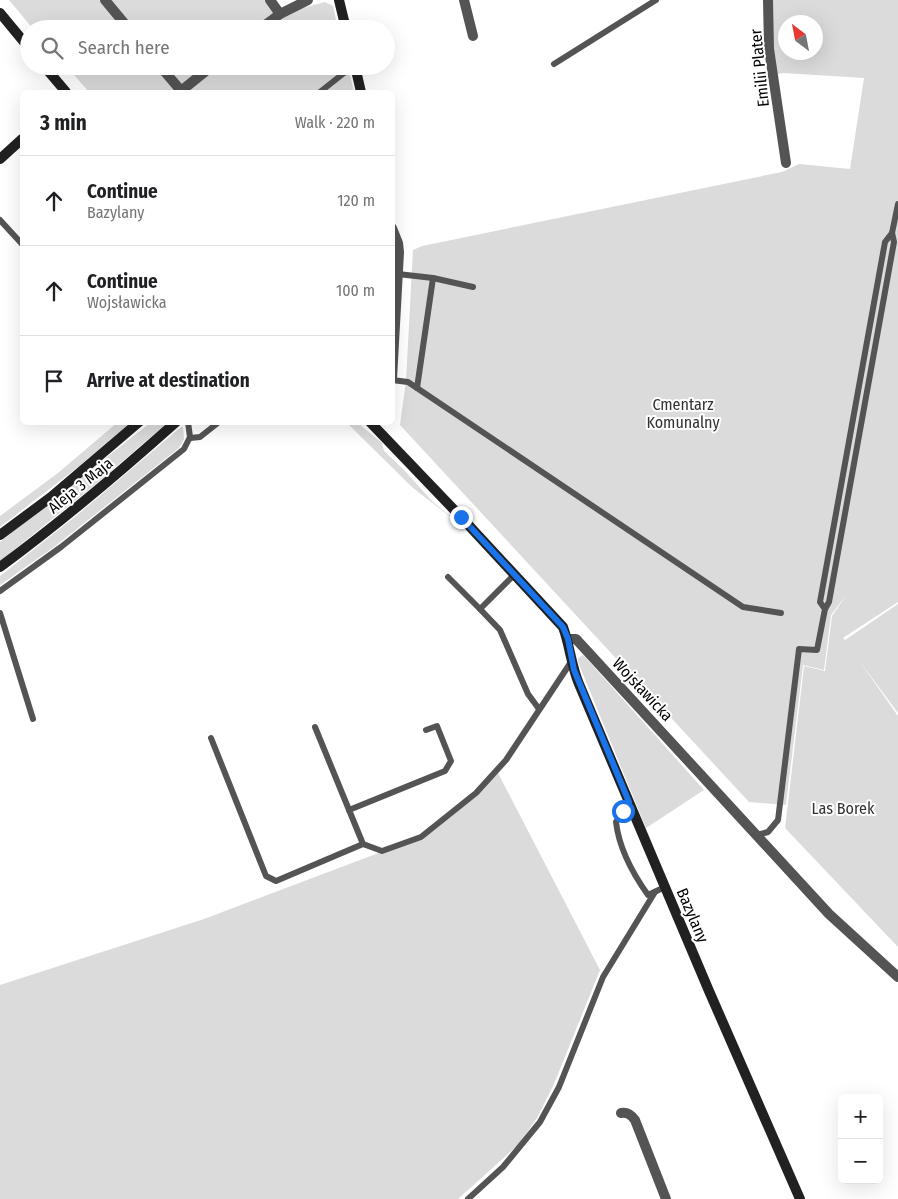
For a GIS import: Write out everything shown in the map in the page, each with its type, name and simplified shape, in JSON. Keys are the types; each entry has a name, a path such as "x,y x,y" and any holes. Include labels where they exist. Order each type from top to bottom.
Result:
{"street":[{"path":"105,0 122,20"},
{"path":"270,0 280,14"},
{"path":"272,20 308,0"},
{"path":"339,0 344,20"},
{"path":"464,0 473,36"},
{"name":"Emilii Plater","path":"768,0 770,49 786,163"},
{"path":"0,13 20,37"},
{"path":"52,75 64,90"},
{"path":"167,75 179,90"},
{"path":"183,90 201,75"},
{"path":"357,75 361,90"},
{"path":"0,159 20,141"},
{"path":"395,236 399,247 395,326"},
{"name":"Aleja 3 Maja","path":"0,535 51,497 136,425"},
{"name":"Aleja 3 Maja","path":"0,567 63,519 173,425"},
{"name":"Wojsławicka","path":"374,425 515,574 563,627 568,639 576,639 829,914 898,977"},
{"name":"Bazylany","path":"568,639 571,662 579,684 800,1199"},
{"path":"621,1114 630,1115 635,1120 666,1199"}],"lane":[{"path":"554,64 656,0"},
{"path":"323,90 341,75"},
{"path":"757,835 768,832 778,820 799,649 817,650 825,609 820,602 885,242 892,233 898,204"},
{"path":"0,220 20,242"},
{"path":"398,274 433,278 473,286"},
{"path":"417,388 433,278"},
{"path":"395,380 408,382 743,607 781,612"},
{"path":"0,591 67,543 184,449 190,438 188,425"},
{"path":"190,438 200,436 215,425"},
{"path":"480,609 515,574"},
{"path":"448,577 500,630 528,694 539,709"},
{"path":"0,612 33,719"},
{"path":"211,738 266,876 276,882 363,844 382,851 421,837 476,793 495,773 571,662"},
{"path":"349,810 445,771 452,761 437,726 426,730"},
{"path":"315,728 363,844"},
{"path":"629,802 616,822 618,836 636,879 648,895 665,887"},
{"path":"468,1199 503,1167 540,1122 560,1087 603,977 655,892"}],"green space":[{"path":"9,0 270,0 280,14 325,2 333,6 336,20 26,20"},
{"name":"Cmentarz Komunalny","path":"768,0 898,0 898,602 843,638 845,640 898,604 898,713 858,659 898,716 898,947 785,828 804,666 825,671 832,616 847,594 831,615 824,670 803,665 786,805 749,802 400,425 406,381 413,250 422,246 782,172 799,164 850,169 864,78 783,73 772,75"},
{"path":"74,75 350,75 354,90 87,90"},
{"path":"114,425 128,425 78,467 0,527 0,516 58,473"},
{"path":"147,425 165,425 96,484 0,561 0,542"},
{"path":"349,425 360,425 382,443 384,451 433,502 465,528 413,488"},
{"path":"183,427 184,439 179,448 54,547 0,585 0,576 76,516"},
{"path":"582,655 704,790 646,828 578,662"},
{"path":"498,773 600,970 554,1084 537,1118 518,1145 458,1199 0,1199 0,985 204,919 421,837"}],"route":[{"path":"461,517 563,627 568,639 571,662 579,684 629,802 623,811"}],"park label":[{"name":"Las Borek","path":"843,808"}]}
